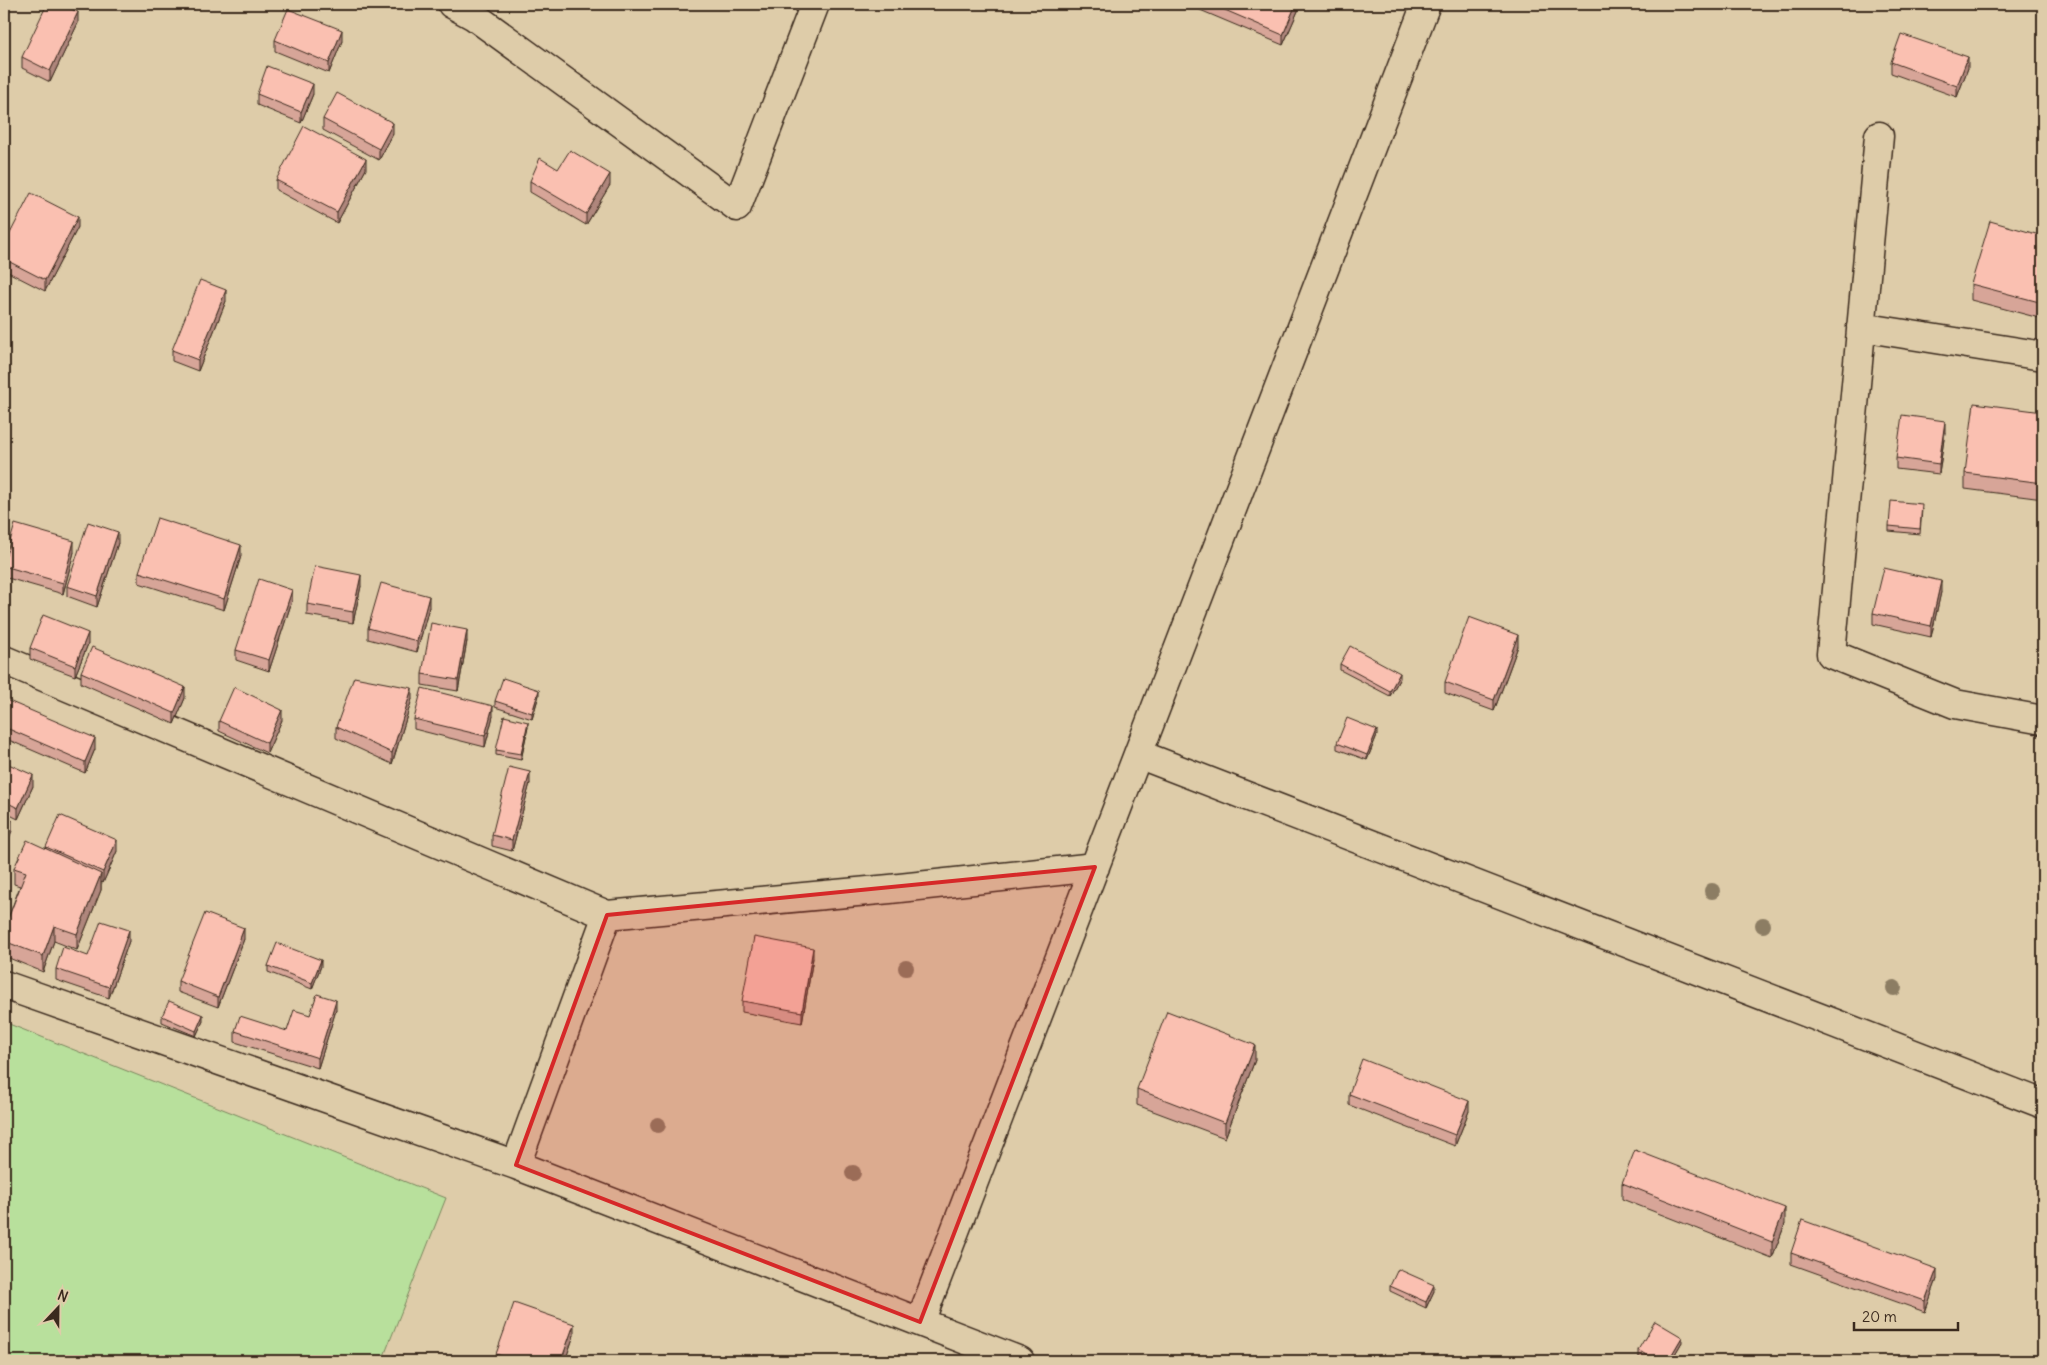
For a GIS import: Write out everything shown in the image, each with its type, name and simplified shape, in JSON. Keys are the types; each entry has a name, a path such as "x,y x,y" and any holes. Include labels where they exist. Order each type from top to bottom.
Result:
{"street":[{"path":"452,4 474,16 737,207 815,4"},
{"path":"920,1322 1426,4"},
{"path":"1879,136 1831,654 1955,704 2043,720"},
{"path":"1861,327 2043,356"},
{"path":"4,660 607,915 890,890 1095,867"},
{"path":"1138,754 2043,1104"},
{"path":"516,1165 607,915"},
{"path":"4,985 516,1165 1020,1361"}],"highlighted area":[{"path":"1095,867 920,1322 516,1165 607,915"}],"green space":[{"path":"4,1022 446,1198 382,1361 4,1361"}],"building":[{"path":"47,4 60,4 78,12 50,71 22,57"},
{"path":"1211,4 1296,4 1283,35"},
{"path":"288,9 342,30 329,63 275,40"},
{"path":"1901,34 1968,57 1957,86 1891,62"},
{"path":"267,66 313,84 301,112 257,94"},
{"path":"337,93 393,123 379,149 323,119"},
{"path":"304,126 366,159 337,212 276,180"},
{"path":"570,150 610,174 586,214 530,181 540,158 558,169"},
{"path":"31,193 78,217 45,280 4,259 4,245"},
{"path":"1990,221 2043,236 2043,303 1971,284"},
{"path":"200,280 226,290 198,360 172,350"},
{"path":"1974,403 2043,412 2043,483 1965,473"},
{"path":"1902,415 1945,421 1939,464 1896,458"},
{"path":"1891,501 1922,504 1920,529 1889,526"},
{"path":"157,518 241,545 224,599 139,572"},
{"path":"88,522 118,532 97,596 67,586"},
{"path":"15,524 74,541 63,583 4,566"},
{"path":"315,566 361,575 353,612 307,604"},
{"path":"1884,568 1941,581 1931,626 1873,613"},
{"path":"259,579 292,590 269,660 236,650"},
{"path":"381,583 429,596 417,641 368,628"},
{"path":"43,615 88,633 75,666 30,648"},
{"path":"1469,617 1518,635 1494,700 1445,682"},
{"path":"431,623 467,630 458,680 422,674"},
{"path":"1350,646 1400,673 1390,691 1340,664"},
{"path":"92,647 185,687 174,713 81,672"},
{"path":"354,677 412,688 392,753 336,727"},
{"path":"503,678 539,690 532,713 495,701"},
{"path":"234,687 282,710 267,743 219,721"},
{"path":"422,688 493,706 485,736 414,719"},
{"path":"4,699 95,738 85,762 4,727"},
{"path":"504,716 528,722 521,754 496,750"},
{"path":"1347,718 1377,730 1367,755 1337,743"},
{"path":"4,762 33,775 18,808 4,801"},
{"path":"509,767 530,772 512,840 492,835"},
{"path":"60,815 117,840 103,872 46,847"},
{"path":"4,816 12,820 4,839"},
{"path":"27,840 101,874 77,934 54,926 43,956 4,941 4,929 26,872 14,868"},
{"path":"205,913 244,928 218,997 178,981"},
{"path":"101,921 129,930 109,987 56,969 63,947 88,956"},
{"path":"754,937 813,948 802,1012 742,1001"},
{"path":"277,943 321,960 312,983 268,966"},
{"path":"317,994 336,1000 318,1058 235,1031 240,1016 287,1031 294,1010 310,1015"},
{"path":"169,1001 203,1015 196,1031 162,1016"},
{"path":"1167,1011 1255,1045 1225,1123 1137,1089"},
{"path":"1362,1059 1469,1101 1455,1135 1349,1094"},
{"path":"1635,1150 1785,1208 1772,1242 1622,1183"},
{"path":"1802,1220 1937,1269 1925,1301 1791,1253"},
{"path":"1398,1269 1434,1285 1426,1302 1390,1286"},
{"path":"514,1303 574,1324 561,1361 516,1361 496,1354"},
{"path":"1655,1321 1682,1337 1668,1361 1656,1361 1638,1350"}]}
